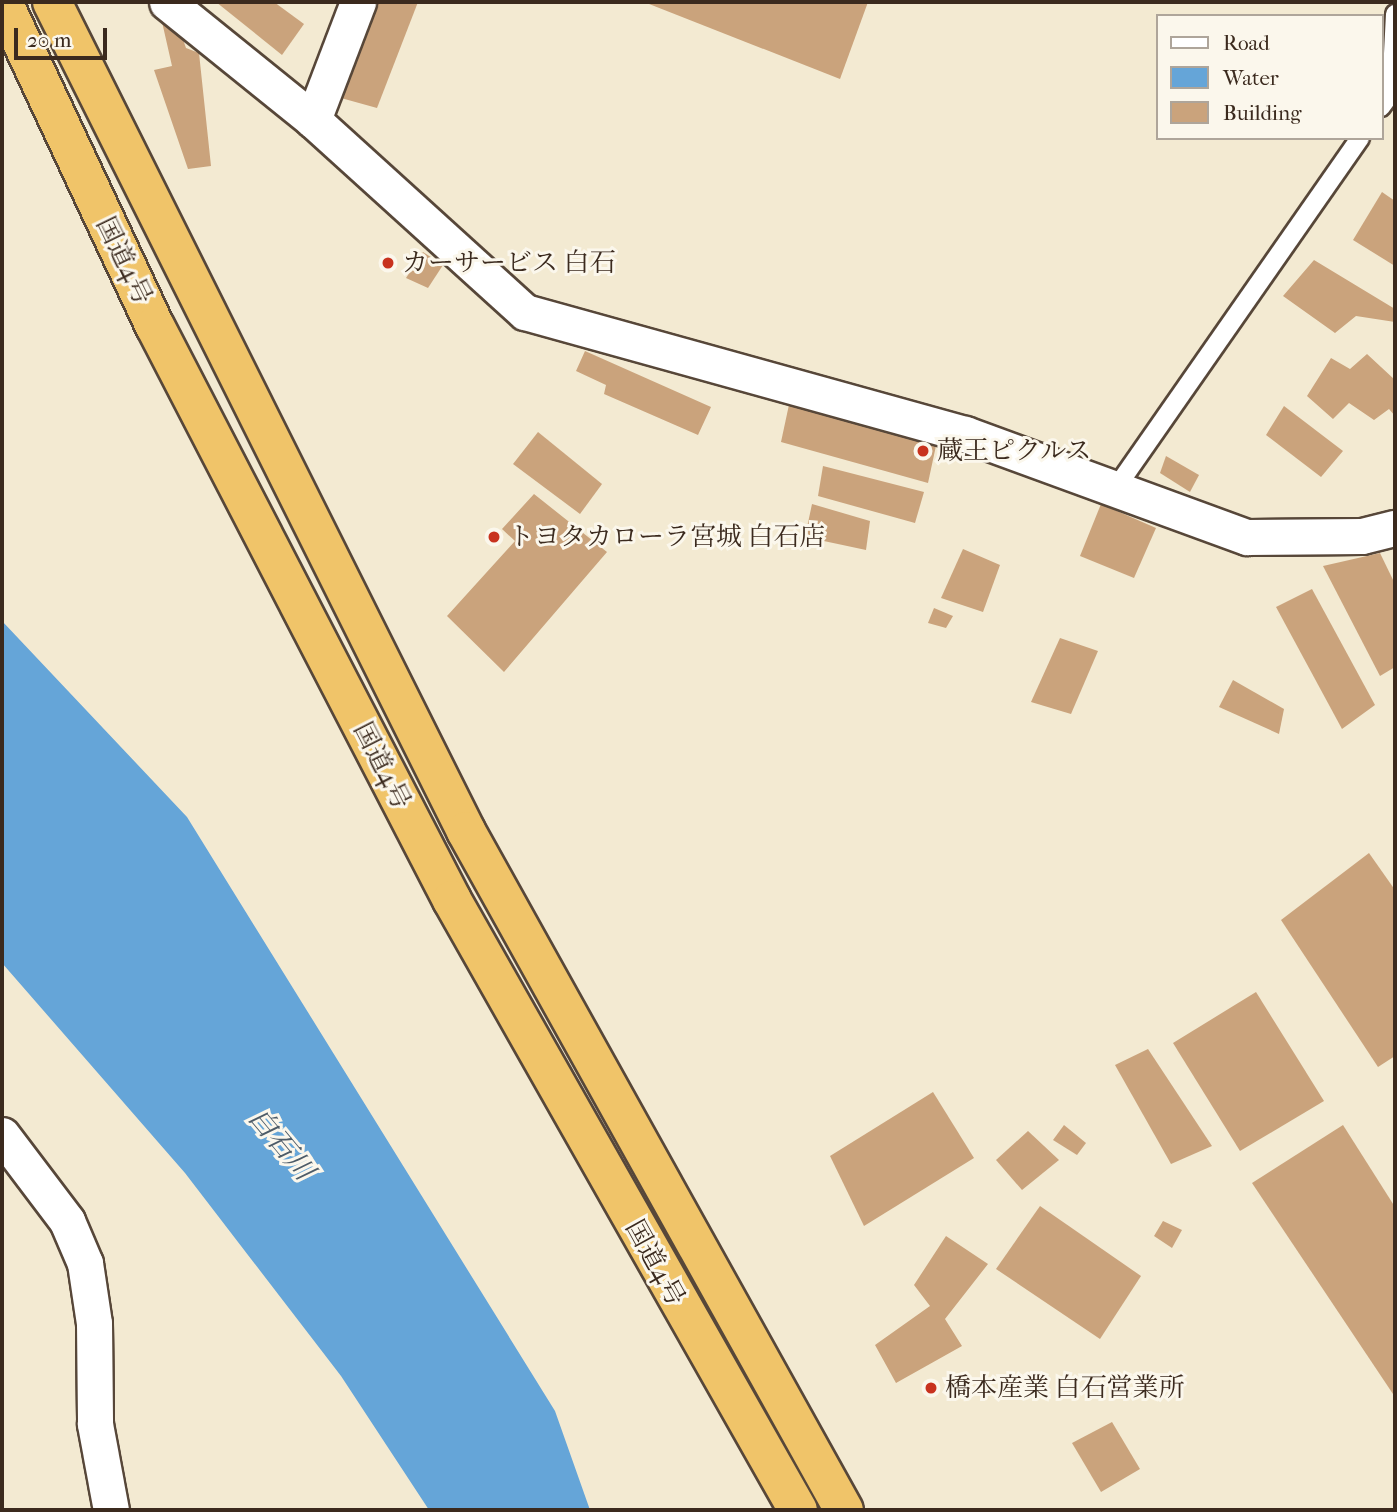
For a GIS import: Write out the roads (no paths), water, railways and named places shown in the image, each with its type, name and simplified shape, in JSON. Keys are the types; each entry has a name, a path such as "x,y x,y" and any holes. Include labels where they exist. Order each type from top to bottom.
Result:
{"highway":[{"name":"国道4号","path":"3,2 149,314 452,900 798,1510"},
{"name":"国道4号","path":"52,2 466,831 844,1510"}],"street":[{"path":"167,2 313,120 525,312 965,434 1118,485 1247,537 1362,536 1395,528"},
{"path":"313,120 358,2"},
{"path":"2,1135 67,1221 85,1263 94,1323 95,1424 111,1510"}],"lane":[{"path":"1383,104 1391,93 1395,14"},
{"path":"1118,485 1359,140"}],"water":[{"name":"白石川","path":"2,621 187,817 555,1411 590,1510 429,1510 341,1376 185,1173 2,963"}],"place":[{"name":"カーサービス 白石","path":"388,263"},
{"name":"蔵王ピクルス","path":"923,451"},
{"name":"トヨタカローラ宮城 白石店","path":"494,537"},
{"name":"橋本産業 白石営業所","path":"931,1388"}]}
